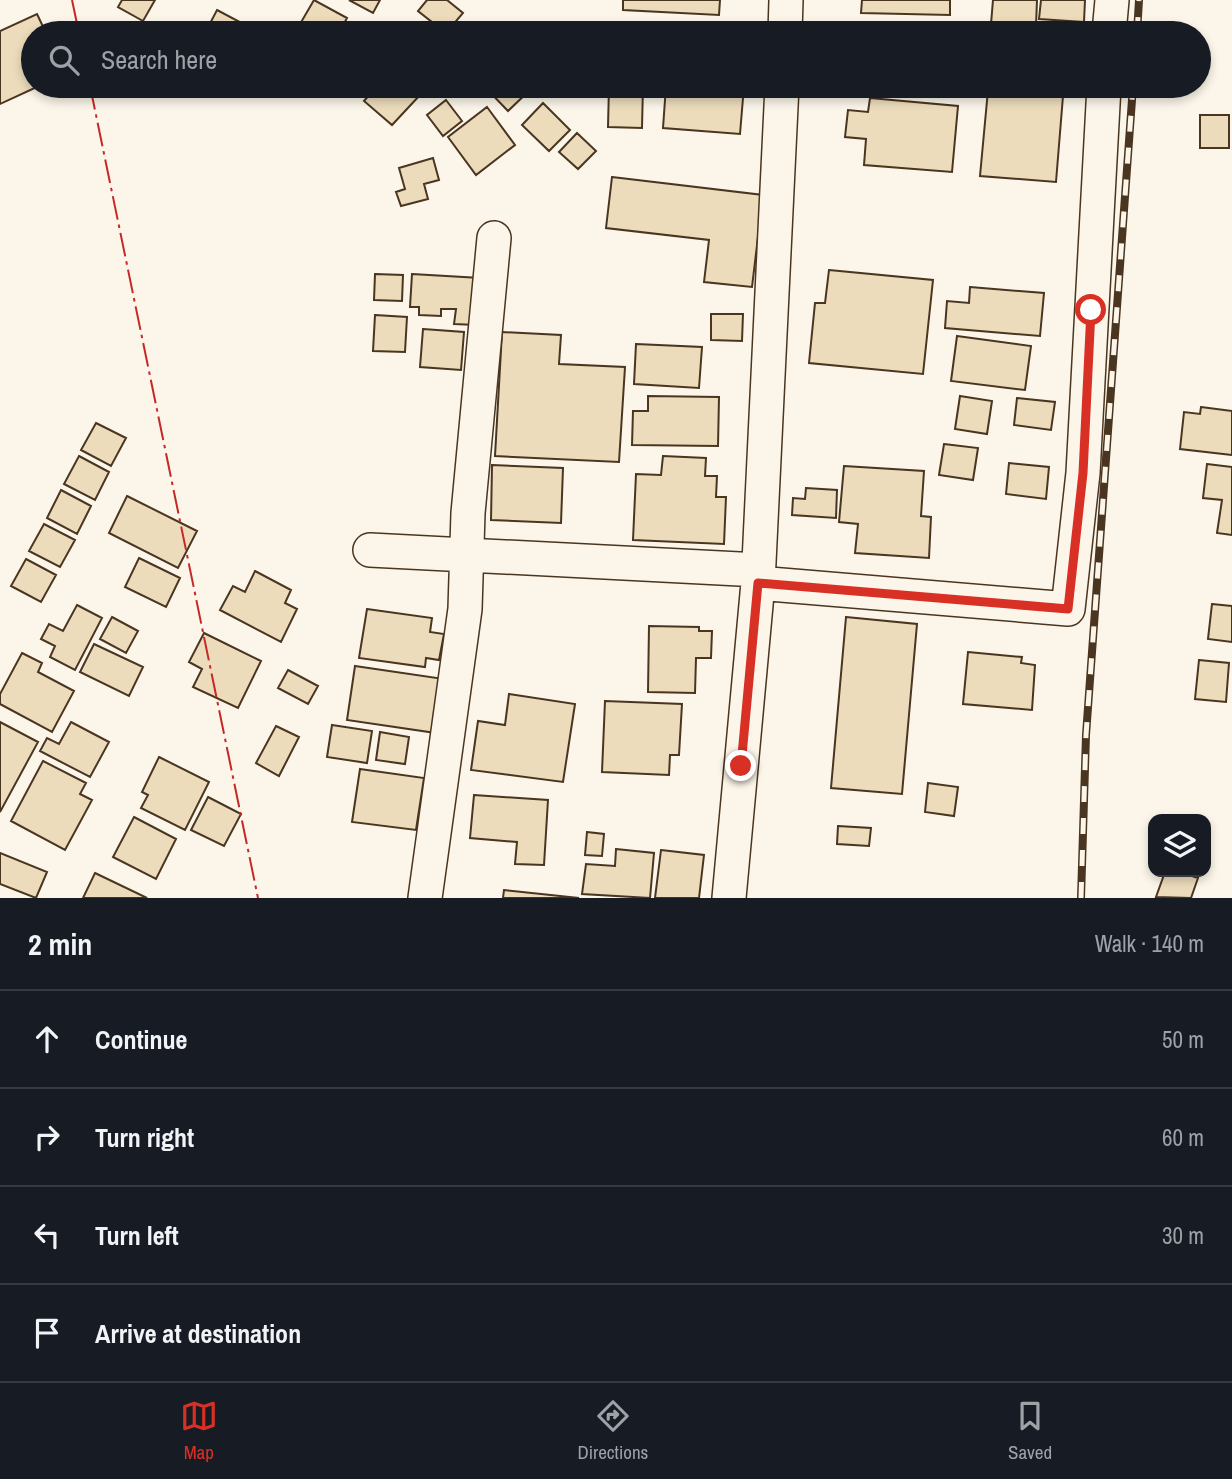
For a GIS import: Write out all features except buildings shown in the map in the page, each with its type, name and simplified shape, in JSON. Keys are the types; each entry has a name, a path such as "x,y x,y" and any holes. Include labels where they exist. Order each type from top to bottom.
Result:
{"street":[{"path":"785,21 786,0"},
{"path":"1110,21 1112,0"},
{"path":"729,898 758,577 781,98"},
{"path":"370,550 758,577 1068,609 1083,473 1103,98"},
{"path":"425,898 465,608 494,238"}],"railway":[{"path":"1138,21 1139,0"},
{"path":"1081,898 1086,735 1132,98"}],"power":[{"path":"72,0 76,21"},
{"path":"92,98 258,898"}],"route":[{"path":"741,766 758,583 1068,609 1083,473 1091,310"}]}
